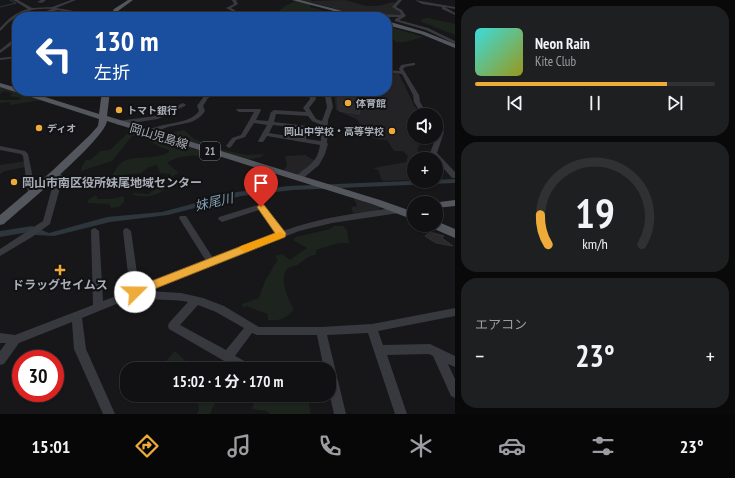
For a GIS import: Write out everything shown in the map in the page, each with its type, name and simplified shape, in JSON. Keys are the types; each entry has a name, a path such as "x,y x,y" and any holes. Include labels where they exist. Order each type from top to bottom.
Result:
{"main road":[{"path":"116,12 131,0"},
{"path":"294,0 341,12"},
{"path":"392,24 423,32 455,44"},
{"name":"岡山児島線","path":"0,85 12,89"},
{"name":"岡山児島線","path":"33,96 318,184 407,213"},
{"path":"0,221 56,173 93,137 102,126 105,96"},
{"path":"443,204 455,203"},
{"path":"399,210 407,209"},
{"path":"443,228 455,234"}],"street":[{"path":"15,0 30,8 52,8 74,0"},
{"path":"234,0 236,4 228,8 236,12"},
{"path":"400,0 394,7 401,11 404,16"},
{"path":"417,0 423,3 455,8"},
{"path":"429,0 455,14"},
{"path":"37,8 48,3 55,3"},
{"path":"65,12 82,7"},
{"path":"23,12 30,8"},
{"path":"52,8 60,12"},
{"path":"148,12 149,8"},
{"path":"392,16 404,16"},
{"path":"404,16 396,20 427,29 455,44"},
{"path":"0,30 10,20"},
{"path":"0,52 12,43"},
{"path":"0,59 12,58"},
{"path":"413,64 403,66 401,69 416,95 417,102 421,108"},
{"path":"392,72 402,73"},
{"path":"149,132 162,127 192,120 199,116 202,111 200,106 206,97 209,96"},
{"path":"312,96 312,99 306,108 314,120 324,124"},
{"path":"298,178 317,163 325,144 324,124 326,112 330,107 328,96"},
{"path":"118,123 156,118 183,105"},
{"path":"229,146 234,139 243,136 258,110 239,110"},
{"path":"261,141 271,123 274,112 310,114"},
{"path":"252,121 305,127 303,140"},
{"path":"265,134 325,144"},
{"path":"436,144 433,153 455,176"},
{"path":"0,148 23,152 26,155 32,193"},
{"path":"0,253 47,222 51,202 59,177 56,173"},
{"path":"222,220 261,207 281,234"},
{"path":"0,338 15,340 281,234 325,221 399,210"},
{"path":"183,218 211,262"},
{"path":"95,231 98,307"},
{"path":"127,231 135,292"},
{"path":"135,292 144,295 181,297 196,300 220,310 257,331 372,328 455,312"},
{"path":"196,300 173,326 236,362"},
{"path":"77,316 80,349 109,414"},
{"path":"227,357 250,327"},
{"path":"372,328 401,414"},
{"path":"321,330 327,362"},
{"path":"0,360 15,340"},
{"path":"379,350 430,349 455,362"},
{"path":"437,353 455,392"},
{"path":"336,400 340,414"}],"shaded area":[{"path":"298,0 312,0 310,7 328,12 278,12 285,6"},
{"path":"345,0 366,6 378,6 393,2 396,3 395,6 402,15 392,15 392,12 348,12 307,1"},
{"path":"428,18 455,24 455,35 422,22 421,19"},
{"path":"392,28 423,37 405,42 396,42 392,38"},
{"name":"岡山中学校・高等学校","path":"392,73 399,74 416,108 407,108 407,144 422,144 417,149 419,152 407,152 407,155 403,151 394,151 387,140 374,139 366,125 360,126 358,120 336,110 335,96 392,96"},
{"path":"0,87 12,91 12,93 4,91 0,94"},
{"path":"12,94 12,96 28,96 41,100 10,105 10,102 0,103 0,100 19,100 22,98 10,96"},
{"path":"161,128 164,129 161,133 165,134 184,130 194,139 223,150 247,155 264,154 262,157 247,160 153,131"},
{"path":"130,131 135,131 218,156 185,156 173,160 167,163 179,173 171,177 171,174 160,173 157,165 149,167 141,173 112,176 118,166 126,160 163,155 169,152 169,150 160,147 139,135 132,136 112,161 81,171 86,160 90,160 101,151 110,150"},
{"path":"305,155 316,161 297,176 283,172 287,165 285,156"},
{"name":"岡山中学校・高等学校","path":"407,159 407,180 382,181 378,170 373,168 406,162"},
{"path":"26,161 26,167 5,171 0,174 0,165"},
{"path":"163,184 168,185 161,192 152,196 133,195 133,193 148,194"},
{"path":"94,196 97,196 97,199 112,199 124,196 124,202 119,207 111,208 109,204 88,203 88,200"},
{"path":"354,198 381,207 378,211 353,213 351,207 357,206"},
{"path":"334,226 343,226 347,230 349,243 339,243 316,250 316,255 308,257 297,265 288,268 285,272 285,288 294,309 289,315 279,320 268,320 268,314 246,306 243,308 242,304 259,298 265,281 278,259 275,256 282,254 290,260 307,248 293,240 296,237 330,229"},
{"path":"175,351 187,362 167,362 166,361"},
{"path":"198,402 215,402 210,414 197,414 199,410"},
{"path":"254,402 308,402 311,414 270,414 267,411 252,409"}],"water":[{"name":"妹尾川","path":"455,179 455,183 443,184 443,180"},
{"name":"妹尾川","path":"407,181 407,185 293,190 241,196 168,215 110,222 54,236 36,235 29,232 0,237 0,231 32,226 49,233 107,217 162,212 237,192 289,186"}],"building":[{"name":"体育館","path":"337,96 357,96 360,114 339,111"},
{"path":"430,232 444,236 442,238 453,246 436,243 425,236"}],"waterway":[{"path":"0,7 16,3 10,0"}],"slow traffic":[{"path":"244,248 280,235"}],"place":[{"name":"体育館","path":"348,103"},
{"name":"トマト銀行","path":"119,110"},
{"name":"ディオ","path":"39,128"},
{"name":"岡山中学校・高等学校","path":"392,131"},
{"name":"岡山市南区役所妹尾地域センター","path":"14,182"},
{"name":"ドラッグセイムス","path":"60,270"}],"route":[{"path":"135,292 281,234 261,207"}]}
